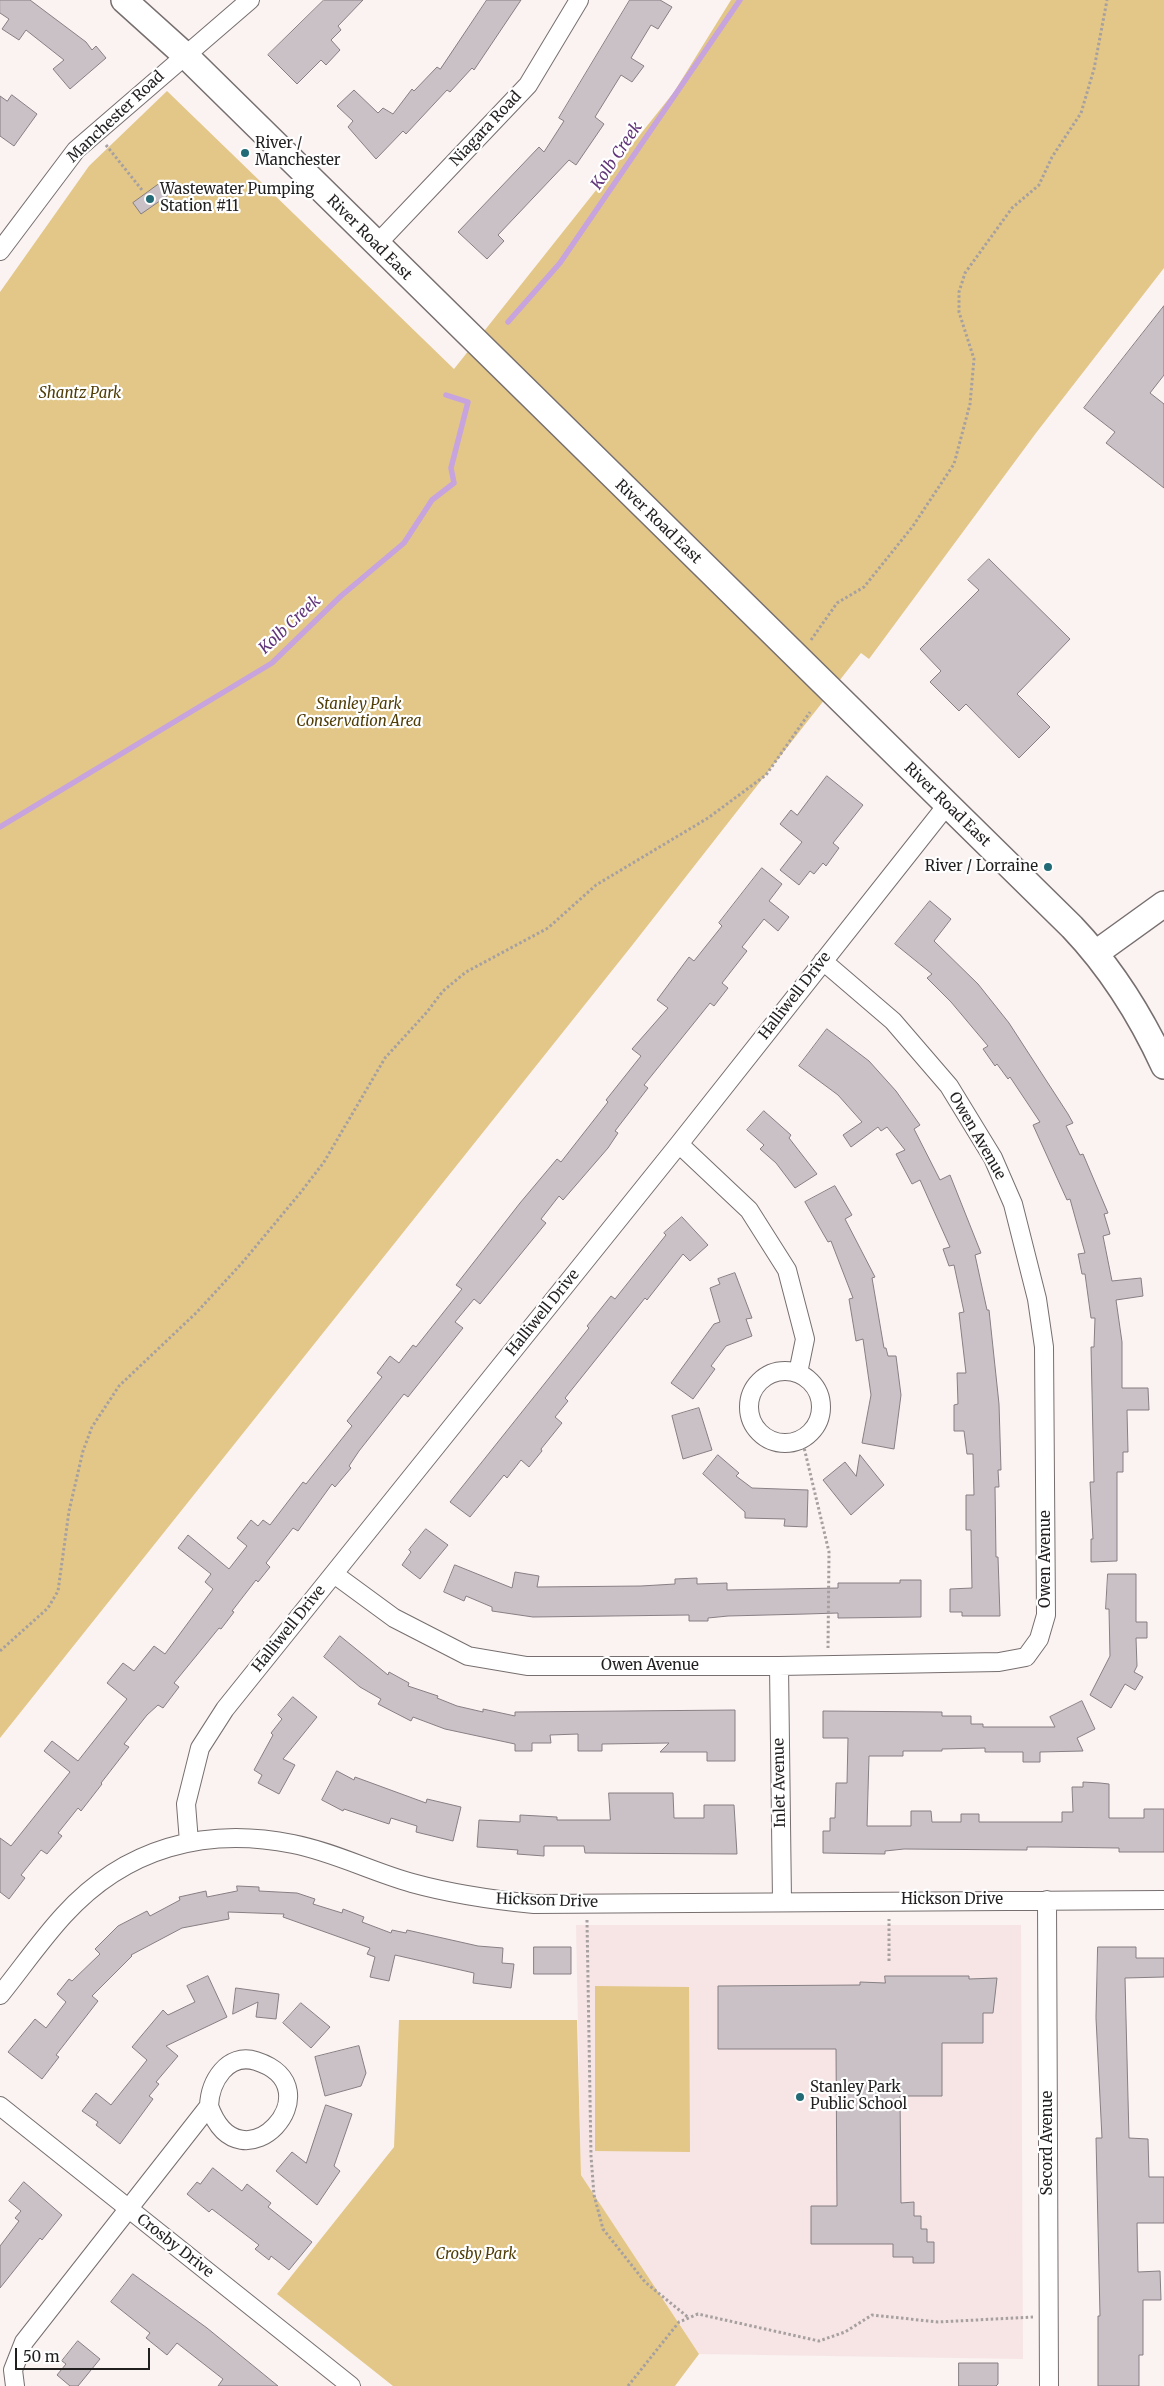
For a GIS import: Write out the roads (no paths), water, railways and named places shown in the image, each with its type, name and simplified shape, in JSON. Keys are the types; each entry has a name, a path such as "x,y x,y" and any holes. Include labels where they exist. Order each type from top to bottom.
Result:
{"street":[{"name":"River Road East","path":"124,0 184,55 1072,926 1096,953 1127,999 1164,1066"},
{"name":"Manchester Road","path":"0,251 76,150 250,0"},
{"name":"Niagara Road","path":"376,245 528,85 579,0"},
{"name":"Halliwell Drive","path":"189,1842 186,1804 200,1748 225,1709 679,1144 947,805"},
{"path":"1096,953 1164,904"},
{"name":"Owen Avenue","path":"334,1574 394,1618 468,1656 527,1666 779,1666 999,1662 1026,1657 1039,1639 1046,1615 1044,1348 1037,1299 1013,1204 993,1158 949,1086 893,1021 823,961"},
{"path":"679,1144 749,1210 787,1270 805,1339 798,1373"},
{"path":"786,1370 798,1373 817,1388 822,1404 820,1417 812,1431 802,1439 789,1443 776,1442 765,1437 756,1428 750,1415 749,1402 756,1385 765,1376 786,1370"},
{"name":"Inlet Avenue","path":"779,1666 782,1901"},
{"name":"Hickson Drive","path":"0,1995 64,1915 100,1884 138,1858 189,1842 236,1837 293,1844 336,1856 411,1883 487,1900 534,1904 889,1900 1164,1900"},
{"name":"Secord Avenue","path":"1047,1900 1049,2386"},
{"path":"14,2386 13,2370 24,2342 209,2106 209,2091 215,2078 225,2068 238,2061 252,2060 268,2065 280,2076 287,2091 287,2108 280,2123 269,2134 254,2139 239,2138 225,2132 214,2120 209,2106"},
{"name":"Crosby Drive","path":"0,2106 351,2386"}],"waterway":[{"name":"Kolb Creek","path":"508,322 560,263 740,0"},
{"name":"Kolb Creek","path":"0,827 272,663 341,596 404,543 432,500 454,483 451,468 468,402 446,395"}],"place":[{"name":"River / Manchester","path":"245,153"},
{"name":"Wastewater Pumping Station #11","path":"150,199"},
{"name":"River / Lorraine","path":"1048,867"},
{"name":"Stanley Park Public School","path":"800,2097"}],"park label":[{"name":"Shantz Park","path":"80,394"},
{"name":"Stanley Park Conservation Area","path":"359,714"},
{"name":"Crosby Park","path":"476,2255"}]}
